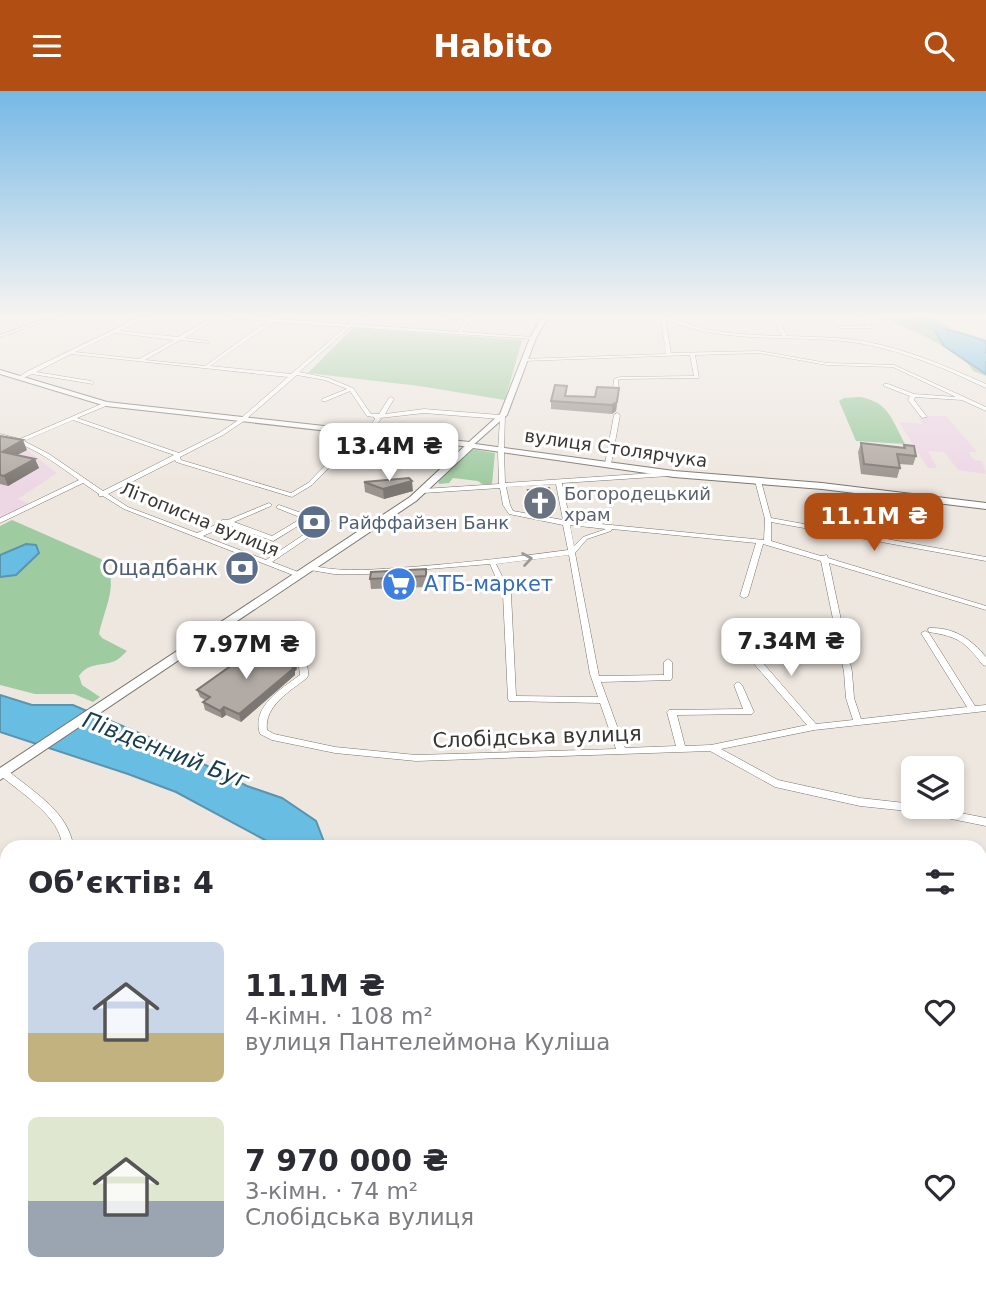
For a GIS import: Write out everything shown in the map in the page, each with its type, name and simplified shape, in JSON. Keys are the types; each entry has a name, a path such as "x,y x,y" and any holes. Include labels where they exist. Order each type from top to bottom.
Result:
{"main road":[{"name":"вулиця Столярчука","path":"3,373 106,404 471,445 608,464 635,472 758,481 986,506"},
{"path":"2,774 298,575 313,568 423,491 501,416 518,373"}],"street":[{"path":"19,378 28,373"},
{"path":"35,373 91,383"},
{"path":"278,373 326,379 351,389 369,415 424,411 501,416 504,486 511,513 566,523 764,541 986,608"},
{"path":"616,390 616,379 620,378 697,377 696,373"},
{"path":"908,373 986,409"},
{"path":"957,373 986,386"},
{"path":"102,495 221,435 294,374"},
{"path":"886,385 914,395 965,400"},
{"path":"324,400 351,389"},
{"path":"914,395 911,400 924,417"},
{"path":"74,419 177,454 178,461 292,495 310,484 379,419 378,416 391,399"},
{"path":"0,436 22,440 106,404"},
{"path":"608,464 617,415"},
{"name":"Літописна вулиця","path":"22,440 102,495 298,575"},
{"path":"387,455 451,463"},
{"path":"423,491 559,482 635,472"},
{"path":"0,521 82,481"},
{"path":"744,596 764,541 768,519 758,481"},
{"path":"559,482 596,680 621,751"},
{"path":"197,535 224,521 251,515 269,505"},
{"path":"279,507 307,518"},
{"path":"224,521 273,540 312,515 329,521 266,563"},
{"path":"768,519 986,559"},
{"path":"313,568 323,571 376,571 493,564 572,552 584,538 601,531 624,528"},
{"path":"824,558 848,672 850,698 858,722"},
{"path":"493,564 507,594 513,699 603,700"},
{"name":"Слобідська вулиця","path":"223,627 303,666 304,676 264,711 261,724 263,732 272,737 335,750 416,758 711,748 814,727 986,709"},
{"path":"929,632 959,635 970,642 986,663"},
{"path":"929,632 973,710"},
{"path":"745,648 814,727"},
{"path":"596,680 668,678 668,662"},
{"path":"681,749 672,712 749,712 738,685"},
{"path":"711,748 775,783 860,802 917,808 986,822"},
{"path":"2,774 59,821 66,831 67,840"}],"shaded area":[{"path":"918,416 946,416 977,452 968,452 974,460 982,461 986,474 958,470 944,452 928,451 937,468 928,468 899,422 923,424"},
{"path":"0,441 20,445 57,473 18,499 31,504 0,520"}],"green space":[{"path":"308,373 513,373 505,400 419,386"},
{"path":"860,397 870,399 884,408 905,444 856,441 839,401"},
{"path":"471,449 495,453 492,484 453,478 449,483 439,484 438,481"},
{"path":"12,520 101,559 107,567 110,595 99,634 127,651 116,660 90,667 79,676 82,685 100,697 93,702 74,694 35,694 0,685 0,526"}],"water":[{"path":"26,544 36,545 39,553 16,575 0,577 0,555"},
{"name":"Південний Буг","path":"0,695 32,705 73,705 160,742 247,786 282,798 316,821 323,840 265,840 176,792 0,732"}],"building":[{"path":"555,385 567,386 565,396 595,397 597,387 619,388 617,402 612,405 551,401"},
{"path":"0,436 23,440 2,452 35,459 4,476 0,475"},
{"path":"861,443 905,448 904,445 914,446 916,456 897,454 900,468 864,464"},
{"path":"409,478 412,481 383,489 364,482"},
{"path":"549,488 552,496 532,498 528,490"},
{"path":"426,569 426,576 370,579 371,572"},
{"path":"260,645 267,648 261,652 276,659 282,655 295,661 291,666 294,668 239,714 224,707 220,711 203,702 210,697 197,690"}],"place":[{"name":"Богородецький храм","path":"540,503"},
{"name":"Райффайзен Банк","path":"314,522"},
{"name":"Ощадбанк","path":"242,568"},
{"name":"АТБ-маркет","path":"399,584"}]}
